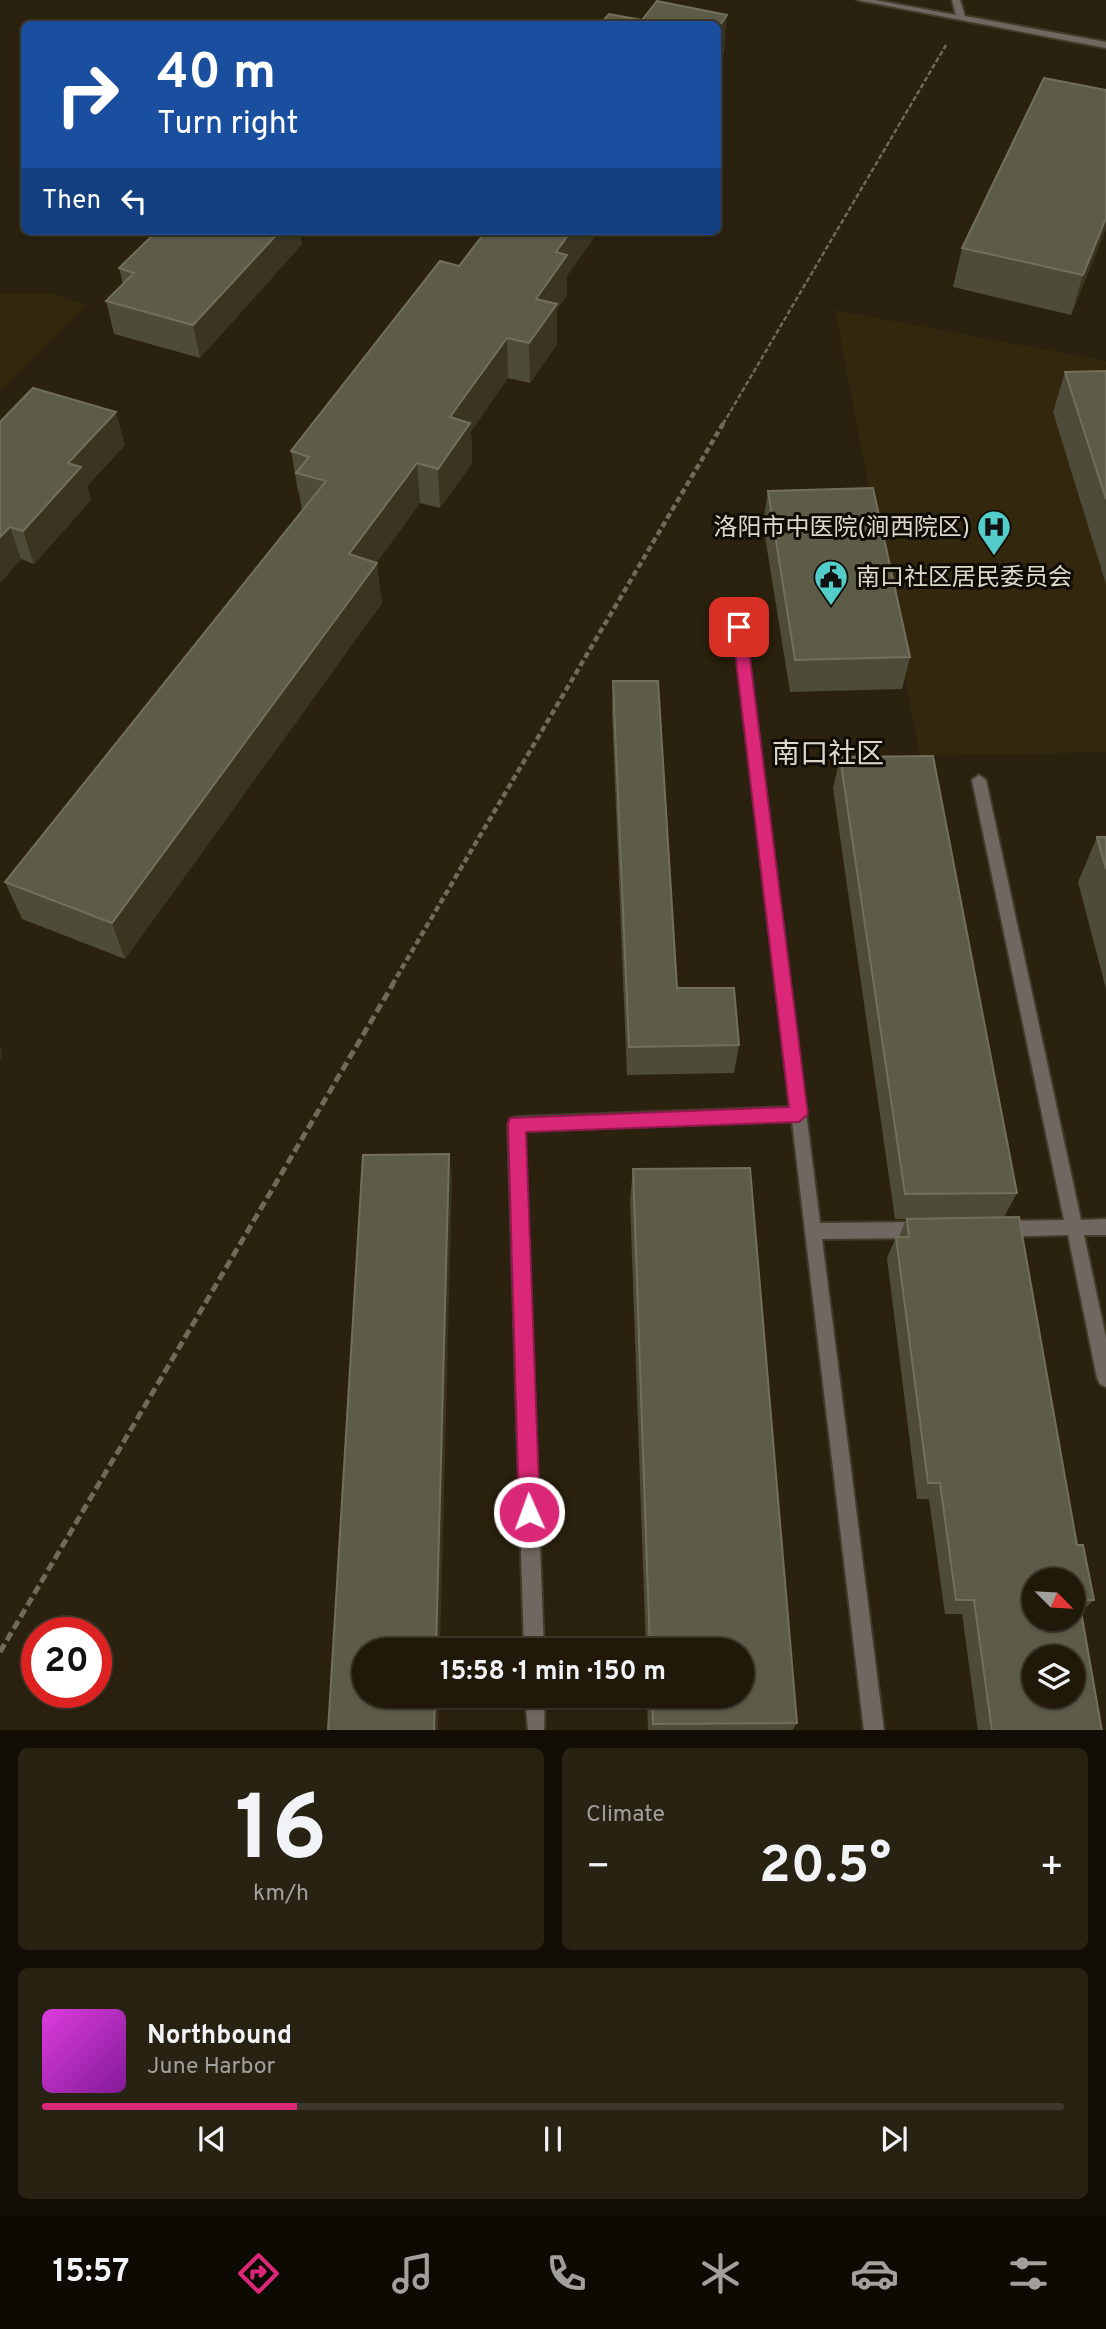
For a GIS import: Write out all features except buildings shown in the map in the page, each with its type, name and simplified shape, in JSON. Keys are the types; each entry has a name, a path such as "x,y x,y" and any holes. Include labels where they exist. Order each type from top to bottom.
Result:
{"street":[{"path":"861,0 1106,45"},
{"path":"956,0 961,18"},
{"path":"739,627 874,1730"},
{"path":"979,780 1106,1378"},
{"path":"534,1638 516,1124 799,1114"},
{"path":"978,1229 1106,1227"},
{"path":"813,1231 937,1230"},
{"path":"535,1708 536,1727"}],"path":[{"path":"0,1652 961,18"}],"shaded area":[{"path":"0,293 51,293 87,305 0,392"},
{"name":"洛阳市中医院(涧西院区)","path":"835,310 1106,361 1106,752 920,756"}],"place":[{"name":"洛阳市中医院(涧西院区)","path":"994,557"},
{"name":"南口社区居民委员会","path":"831,607"}],"district":[{"name":"南口社区","path":"828,753"}],"route":[{"path":"529,1512 516,1124 799,1114 739,627"}]}
